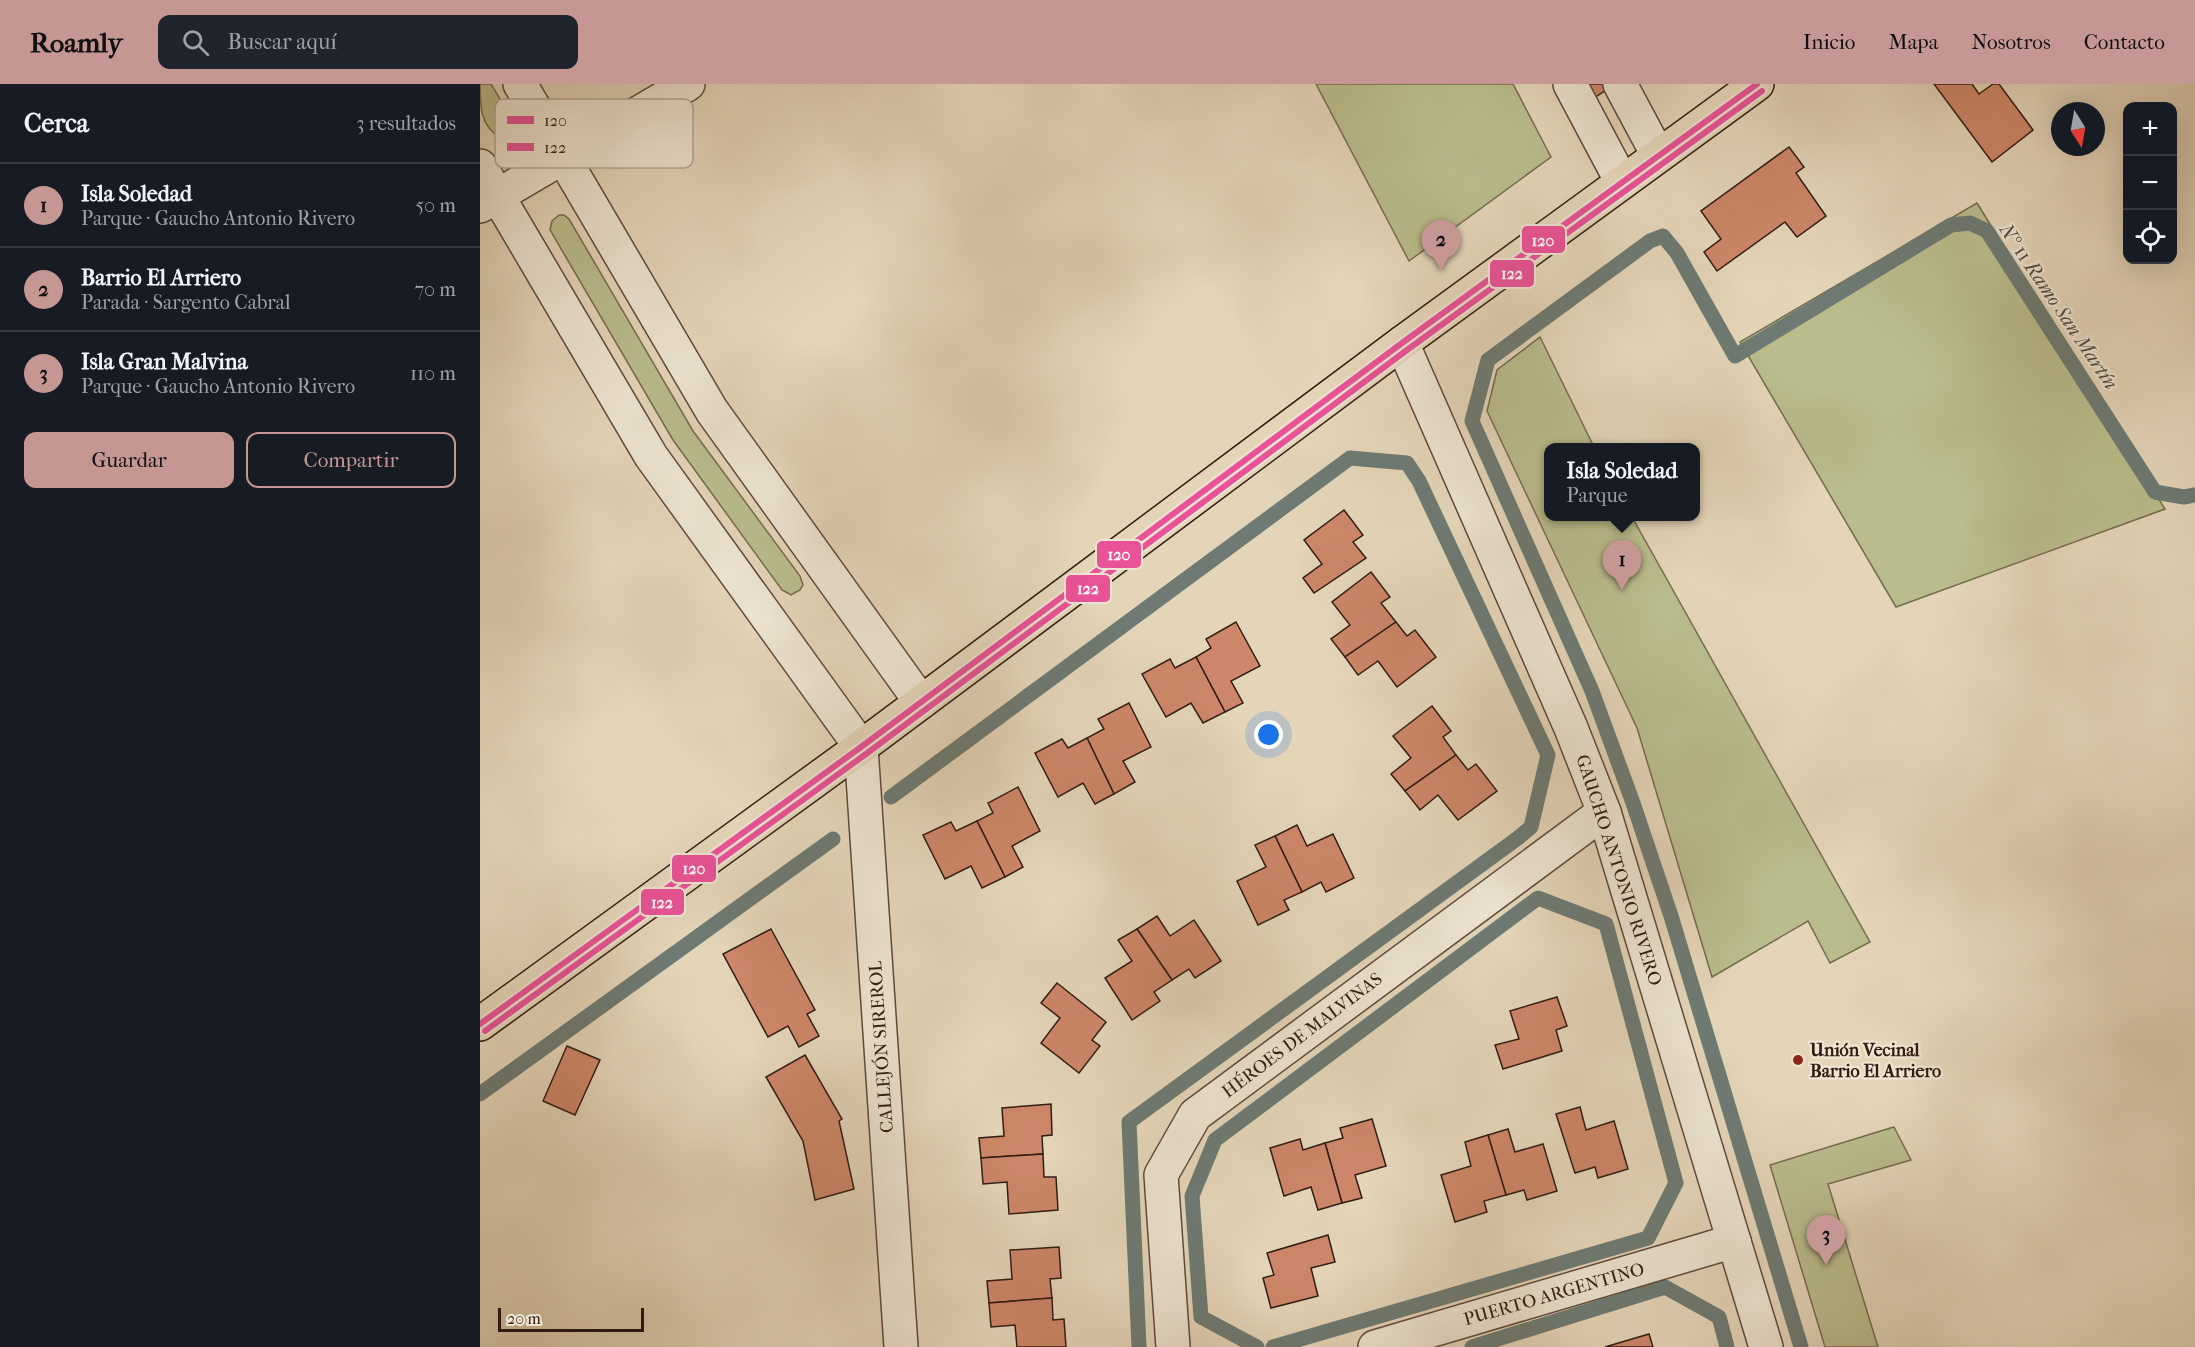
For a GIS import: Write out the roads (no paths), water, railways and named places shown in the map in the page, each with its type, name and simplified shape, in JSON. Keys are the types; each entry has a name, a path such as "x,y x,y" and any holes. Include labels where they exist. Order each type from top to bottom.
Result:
{"main road":[{"path":"480,1024 861,747 1402,343 1757,84"}],"street":[{"path":"520,84 529,99"},
{"path":"662,99 688,84"},
{"path":"1570,84 1622,182"},
{"path":"1620,84 1658,155"},
{"path":"480,166 489,200 651,456 861,747"},
{"path":"489,200 544,168"},
{"path":"569,168 712,411 921,702"},
{"name":"GAUCHO ANTONIO RIVERO","path":"1402,343 1571,728 1604,812 1766,1347"},
{"name":"CALLEJÓN SIREROL","path":"861,747 901,1347"},
{"name":"HÉROES DE MALVINAS","path":"1173,1347 1161,1175 1195,1114 1604,812"},
{"name":"PUERTO ARGENTINO","path":"1375,1347 1734,1241"}],"waterway":[{"name":"Nº 11 Ramo San Martín","path":"1801,1347 1671,916 1633,803 1592,691 1472,421 1488,360 1650,241 1663,236 1677,253 1735,356 1951,225 1970,223 1987,231 2155,492 2184,497 2195,495"},
{"path":"891,797 1350,458 1407,463 1419,481 1548,755 1531,827 1129,1122 1139,1347"},
{"path":"480,1094 833,839"},
{"path":"1257,1347 1201,1317 1192,1196 1215,1140 1538,898 1606,924 1676,1183 1648,1238 1273,1347"},
{"path":"1472,1347 1665,1287 1719,1317 1727,1347"}],"place":[{"name":"Barrio El Arriero","path":"1441,270"},
{"name":"Isla Soledad","path":"1622,590"},
{"name":"Unión Vecinal Barrio El Arriero","path":"1798,1060"},
{"name":"Isla Gran Malvina","path":"1826,1265"}]}
